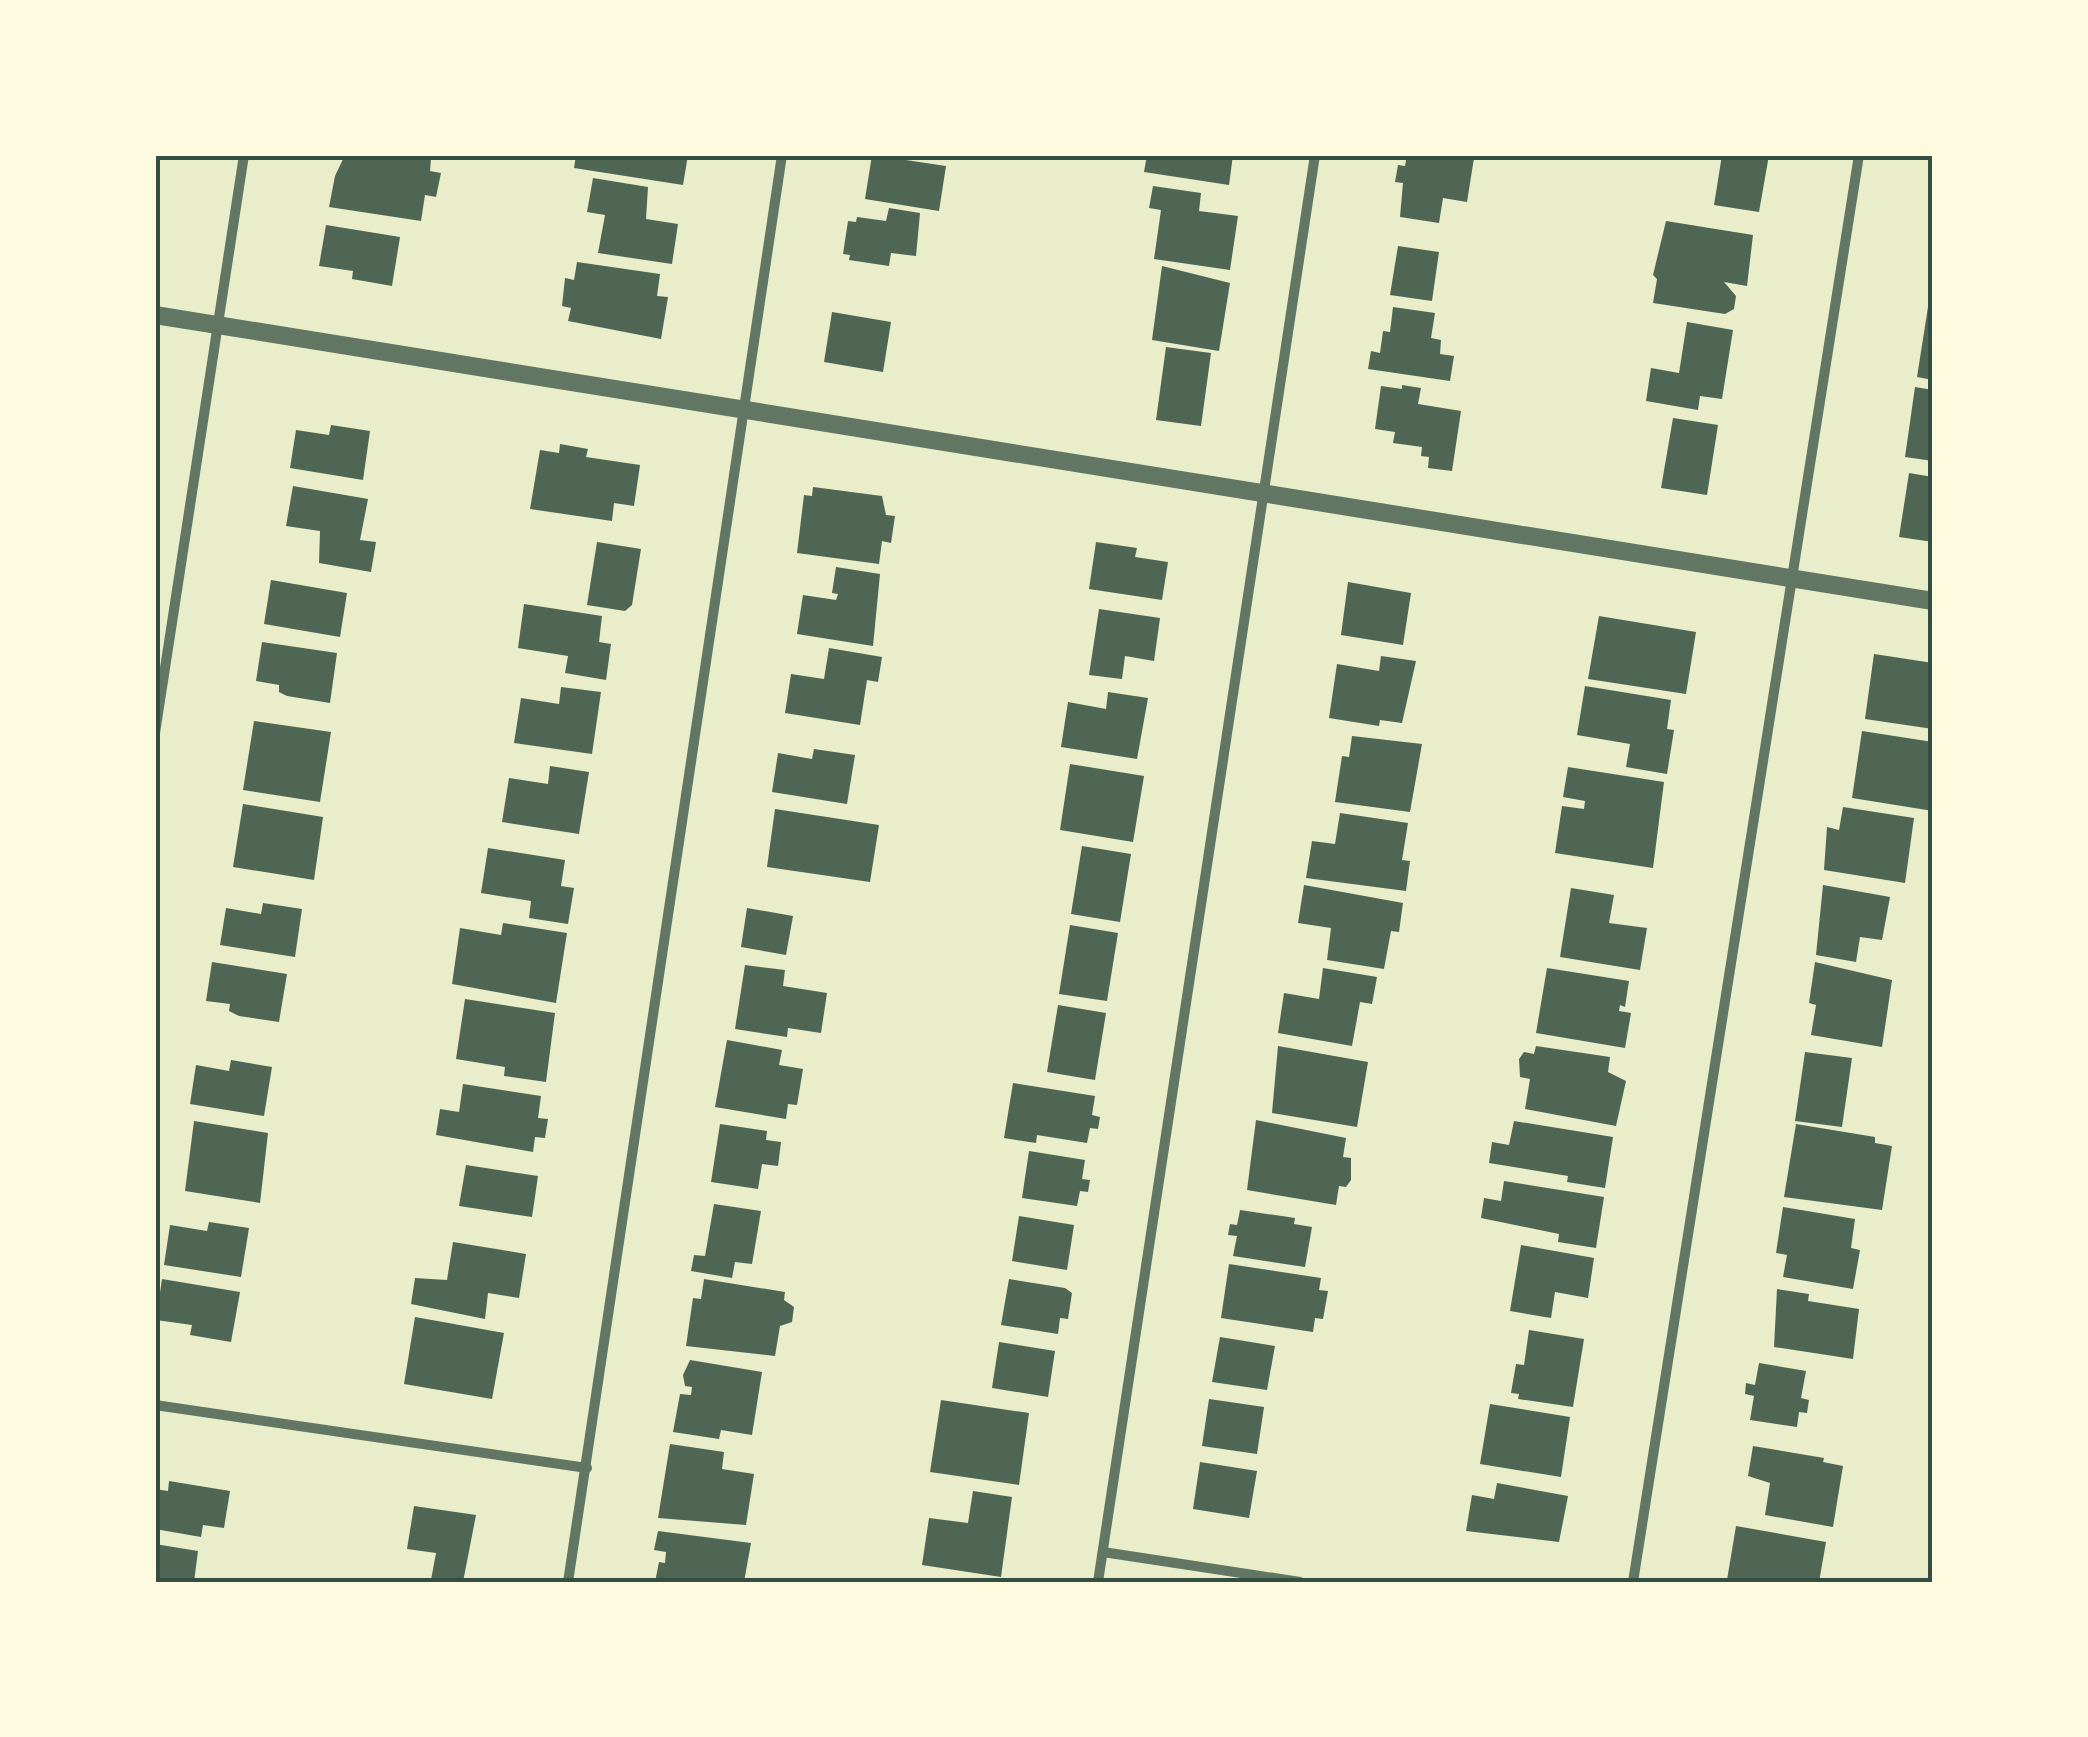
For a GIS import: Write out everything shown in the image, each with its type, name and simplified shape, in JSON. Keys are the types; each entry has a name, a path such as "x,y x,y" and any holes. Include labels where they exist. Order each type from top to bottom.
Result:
{"street":[{"path":"155,733 244,155"},
{"path":"568,1582 782,155"},
{"path":"1098,1582 1315,155"},
{"path":"1633,1582 1859,155"},
{"path":"155,315 744,408 1261,496 1933,601"},
{"path":"155,1405 586,1468"},
{"path":"1103,1552 1300,1582"}],"building":[{"path":"345,155 431,158 430,171 441,173 436,197 425,195 421,221 329,207 335,176"},
{"path":"576,155 688,155 683,185 574,168"},
{"path":"872,155 946,166 939,211 865,199"},
{"path":"1147,155 1233,155 1229,185 1144,172"},
{"path":"1407,155 1474,158 1467,202 1443,198 1439,223 1400,217 1403,183 1395,182 1398,165 1405,166"},
{"path":"1722,155 1769,155 1759,212 1714,205"},
{"path":"593,178 648,187 646,219 678,224 672,264 598,253 605,215 587,212"},
{"path":"1153,186 1201,193 1199,211 1238,216 1230,270 1154,259 1161,210 1149,208"},
{"path":"889,208 920,213 916,256 891,253 889,266 849,260 850,255 843,254 848,221 856,222 857,217 886,221"},
{"path":"1666,221 1753,235 1747,286 1724,282 1736,296 1734,309 1725,314 1653,303 1657,279 1653,275"},
{"path":"326,225 400,237 392,286 352,279 353,271 319,266"},
{"path":"1398,246 1439,252 1432,301 1390,295"},
{"path":"577,262 660,274 657,296 668,297 661,339 568,321 571,308 562,306 565,278 574,280"},
{"path":"1162,266 1230,283 1219,351 1152,340"},
{"path":"1393,307 1435,313 1431,338 1441,340 1440,354 1454,356 1450,381 1368,369 1371,351 1380,353 1383,331 1390,332"},
{"path":"1928,307 1933,308 1933,380 1917,377"},
{"path":"832,312 891,322 883,372 824,362"},
{"path":"1687,322 1733,330 1722,399 1700,396 1698,410 1646,401 1651,368 1679,373"},
{"path":"1166,347 1211,353 1201,426 1156,420"},
{"path":"1402,385 1421,388 1418,404 1461,411 1452,471 1428,468 1429,457 1421,456 1422,447 1393,443 1395,432 1375,429 1381,386 1402,389"},
{"path":"1915,387 1933,390 1933,461 1905,457"},
{"path":"1673,418 1718,425 1707,495 1661,488"},
{"path":"331,425 370,431 363,480 290,468 296,430 329,435"},
{"path":"560,444 588,449 586,457 640,465 634,506 614,503 612,521 530,509 540,450 559,453"},
{"path":"1909,473 1933,477 1933,542 1899,537"},
{"path":"293,486 368,499 360,540 376,542 371,572 319,563 320,531 286,526"},
{"path":"813,487 882,496 886,515 895,516 891,543 882,541 879,564 797,553 804,495 812,496"},
{"path":"597,542 641,549 632,605 625,611 587,605"},
{"path":"1096,542 1137,548 1135,557 1168,562 1162,600 1089,589"},
{"path":"836,567 880,574 873,646 797,634 803,595 836,600 838,594 832,593"},
{"path":"271,580 347,593 340,637 264,624"},
{"path":"1348,582 1411,593 1403,645 1341,635"},
{"path":"524,604 602,616 599,642 611,644 606,680 565,673 568,656 518,648"},
{"path":"1099,609 1160,618 1154,661 1125,656 1122,679 1089,675"},
{"path":"1599,616 1696,632 1686,694 1588,679"},
{"path":"262,642 337,653 330,703 287,696 279,692 279,685 256,681"},
{"path":"829,648 882,657 878,682 867,680 860,725 785,713 791,674 824,679"},
{"path":"1874,654 1933,663 1933,729 1865,719"},
{"path":"1381,656 1416,661 1402,723 1380,720 1379,726 1329,718 1337,664 1379,671"},
{"path":"1585,686 1671,700 1667,729 1674,730 1667,774 1626,767 1630,744 1577,735"},
{"path":"561,687 601,692 592,754 514,743 521,698 559,704"},
{"path":"1108,692 1148,698 1137,759 1061,747 1068,702 1106,709"},
{"path":"254,721 331,732 320,802 243,790"},
{"path":"1862,731 1933,742 1933,811 1852,798"},
{"path":"1352,736 1422,744 1410,812 1335,802 1342,756 1349,757"},
{"path":"814,749 855,755 847,804 772,792 778,753 812,759"},
{"path":"1070,764 1144,776 1133,842 1060,830"},
{"path":"550,766 589,772 579,834 502,822 509,778 548,784"},
{"path":"1568,767 1664,782 1653,868 1555,853 1562,806 1584,809 1585,801 1563,797"},
{"path":"243,804 323,817 314,880 233,867"},
{"path":"1843,807 1914,818 1905,883 1824,870 1827,827 1839,830"},
{"path":"775,809 879,825 870,882 767,867"},
{"path":"1340,813 1408,823 1402,860 1410,861 1406,891 1306,878 1312,841 1335,844"},
{"path":"1082,846 1131,854 1120,922 1071,914"},
{"path":"488,848 565,860 561,886 574,888 568,924 529,918 531,901 481,893"},
{"path":"1304,885 1403,903 1399,932 1391,931 1384,969 1327,960 1331,928 1298,923"},
{"path":"1823,885 1890,897 1882,940 1860,937 1856,962 1816,955"},
{"path":"1571,888 1614,895 1609,923 1647,928 1640,970 1560,957"},
{"path":"263,903 302,909 295,957 220,945 226,908 261,914"},
{"path":"747,908 793,916 786,955 741,947"},
{"path":"503,923 567,933 556,1003 452,984 460,928 501,935"},
{"path":"1070,925 1118,933 1107,1001 1059,994"},
{"path":"212,962 287,974 279,1022 239,1016 229,1011 230,1004 206,1001"},
{"path":"1815,962 1892,980 1882,1047 1811,1035 1816,1005 1809,1003"},
{"path":"745,965 785,970 783,986 827,993 821,1033 788,1028 787,1037 735,1029"},
{"path":"1323,968 1377,977 1372,1004 1360,1002 1352,1046 1278,1033 1284,993 1319,999"},
{"path":"1547,968 1629,981 1625,1007 1620,1005 1619,1011 1631,1013 1625,1048 1536,1033"},
{"path":"465,999 555,1013 546,1082 504,1076 505,1067 456,1059"},
{"path":"1058,1005 1106,1013 1095,1080 1047,1072"},
{"path":"727,1040 782,1050 779,1065 803,1069 797,1105 788,1104 786,1119 715,1107"},
{"path":"1278,1046 1368,1062 1357,1127 1272,1113"},
{"path":"1536,1046 1610,1057 1608,1072 1626,1081 1616,1126 1525,1109 1530,1079 1520,1077 1519,1059 1524,1052 1534,1054"},
{"path":"1805,1052 1852,1058 1842,1127 1795,1121"},
{"path":"231,1060 272,1067 264,1116 190,1104 196,1065 229,1071"},
{"path":"1013,1083 1095,1096 1092,1115 1100,1117 1098,1129 1090,1128 1087,1143 1037,1135 1036,1143 1004,1138"},
{"path":"463,1084 541,1096 538,1118 548,1119 545,1138 535,1137 533,1152 436,1135 440,1109 459,1112"},
{"path":"1256,1120 1346,1138 1343,1157 1351,1158 1351,1180 1346,1187 1339,1186 1336,1205 1247,1190"},
{"path":"194,1121 268,1133 260,1203 185,1191"},
{"path":"1514,1121 1613,1137 1605,1188 1567,1182 1568,1176 1489,1163 1492,1142 1509,1145"},
{"path":"720,1124 767,1131 766,1140 781,1142 778,1166 762,1164 758,1189 711,1182"},
{"path":"1796,1124 1875,1137 1875,1143 1892,1146 1882,1210 1784,1197"},
{"path":"1029,1151 1085,1160 1082,1179 1090,1180 1088,1192 1080,1191 1077,1206 1022,1198"},
{"path":"466,1165 538,1176 532,1217 459,1206"},
{"path":"1504,1181 1604,1197 1596,1248 1558,1242 1559,1234 1481,1218 1484,1198 1501,1201"},
{"path":"714,1204 761,1211 752,1264 735,1262 732,1278 691,1271 694,1255 705,1256"},
{"path":"1783,1207 1855,1219 1851,1248 1860,1250 1853,1289 1783,1277 1787,1255 1776,1253"},
{"path":"1240,1210 1295,1218 1294,1224 1312,1227 1305,1267 1233,1256 1237,1236 1228,1235 1230,1224 1237,1225"},
{"path":"1019,1216 1074,1225 1067,1270 1012,1261"},
{"path":"209,1222 249,1228 241,1277 164,1265 170,1225 207,1231"},
{"path":"453,1242 526,1254 519,1298 488,1293 485,1319 411,1304 415,1278 447,1280"},
{"path":"1521,1245 1594,1258 1588,1298 1555,1292 1551,1318 1510,1311"},
{"path":"1229,1264 1321,1278 1319,1290 1328,1291 1323,1319 1315,1318 1313,1332 1221,1318"},
{"path":"162,1279 240,1292 231,1342 190,1335 192,1325 156,1320"},
{"path":"704,1279 785,1292 784,1300 794,1307 792,1322 780,1326 775,1356 686,1346 693,1298 701,1299"},
{"path":"1009,1279 1065,1288 1072,1293 1068,1319 1060,1318 1058,1334 1001,1325"},
{"path":"1777,1289 1809,1294 1808,1301 1859,1309 1853,1359 1774,1347"},
{"path":"415,1317 504,1333 492,1399 404,1384"},
{"path":"1529,1330 1584,1339 1573,1407 1518,1399 1519,1394 1511,1393 1516,1364 1524,1365"},
{"path":"1220,1337 1275,1346 1267,1390 1212,1382"},
{"path":"999,1342 1055,1351 1048,1397 992,1388"},
{"path":"690,1360 762,1372 752,1435 721,1430 719,1439 673,1432 680,1394 691,1395 692,1387 685,1386 683,1375"},
{"path":"1759,1363 1806,1371 1801,1398 1809,1400 1807,1413 1799,1412 1797,1427 1750,1420 1754,1396 1745,1394 1746,1383 1755,1385"},
{"path":"1209,1399 1264,1407 1257,1454 1202,1446"},
{"path":"941,1400 1029,1413 1019,1485 930,1472"},
{"path":"1490,1404 1570,1417 1561,1477 1480,1464"},
{"path":"670,1444 724,1452 722,1469 754,1474 746,1525 658,1518"},
{"path":"1753,1446 1824,1458 1823,1462 1843,1466 1833,1527 1765,1515 1770,1483 1748,1476"},
{"path":"1200,1462 1257,1471 1249,1518 1193,1509"},
{"path":"169,1481 230,1491 224,1528 203,1525 201,1537 155,1529 155,1489 168,1491"},
{"path":"1497,1483 1568,1496 1559,1542 1466,1531 1472,1495 1494,1499"},
{"path":"973,1491 1012,1497 1001,1577 922,1565 929,1518 968,1523"},
{"path":"414,1506 476,1515 463,1582 431,1580 436,1553 407,1549"},
{"path":"1736,1526 1826,1542 1819,1582 1727,1580"},
{"path":"658,1531 751,1543 744,1582 655,1582 659,1562 665,1563 666,1552 654,1550"},
{"path":"155,1544 198,1551 194,1582 155,1582"}]}
